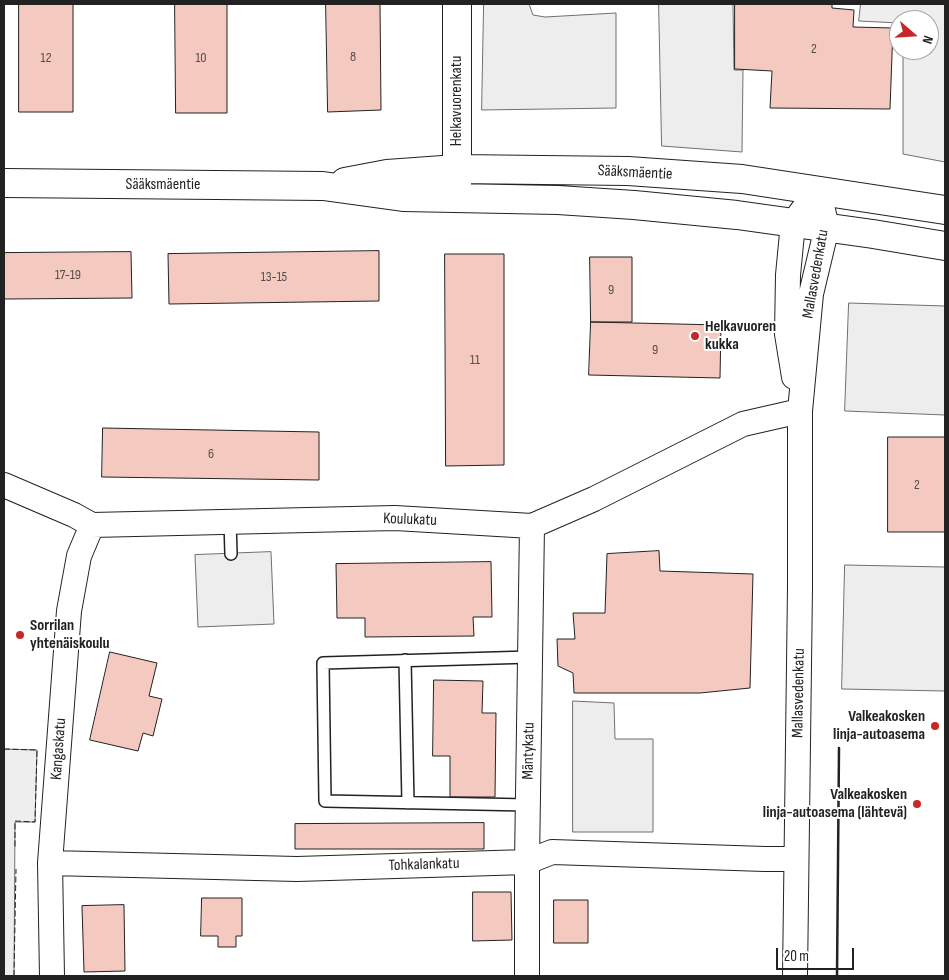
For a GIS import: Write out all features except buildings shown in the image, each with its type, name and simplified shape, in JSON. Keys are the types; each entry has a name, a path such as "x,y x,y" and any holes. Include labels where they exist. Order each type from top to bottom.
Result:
{"main road":[{"name":"Helkavuorenkatu","path":"457,4 457,198"},
{"name":"Sääksmäentie","path":"323,186 387,174 457,168 628,171 742,179 818,189 945,210"},
{"name":"Sääksmäentie","path":"4,183 323,186 403,197 558,200 634,205 737,215 945,246"}],"street":[{"name":"Mallasvedenkatu","path":"800,411 787,334 788,275 793,223 818,189"},
{"name":"Mallasvedenkatu","path":"796,976 800,411 811,294 827,227 818,189"},
{"name":"Koulukatu","path":"4,485 74,515 92,525 395,518 532,526 594,499 743,424 800,411"},
{"name":"Kangaskatu","path":"52,976 50,863 69,611 80,556 92,525"},
{"name":"Mäntykatu","path":"527,976 532,526"},
{"name":"Tohkalankatu","path":"50,863 297,869 527,862 552,852 796,859"}],"lane":[{"path":"230,521 231,554"},
{"path":"528,805 325,801 323,662 530,657"},
{"path":"405,660 408,803"}],"shaded area":[{"path":"484,4 529,4 533,15 545,17 616,13 616,108 482,110"},
{"path":"659,4 733,4 734,70 743,70 742,152 662,146"},
{"path":"861,4 945,4 945,162 903,154 903,60 939,60 939,10 889,10 889,22 859,21"},
{"path":"849,303 945,306 945,415 845,411"},
{"path":"271,552 274,624 198,627 195,555"},
{"path":"845,565 945,567 945,691 842,689"},
{"path":"573,701 614,703 615,739 653,739 653,832 573,832"},
{"path":"4,749 37,750 35,822 15,822 14,976 4,976"}],"fence":[{"path":"4,749 37,750 35,822 15,821 15,848"},
{"path":"14,976 16,869"}],"wall":[{"path":"837,976 839,748"}],"place":[{"name":"Helkavuoren kukka","path":"695,336"},
{"name":"Sorrilan yhtenäiskoulu","path":"20,635"},
{"name":"Valkeakosken linja-autoasema","path":"935,726"},
{"name":"Valkeakosken linja-autoasema (lähtevä)","path":"917,804"}]}
